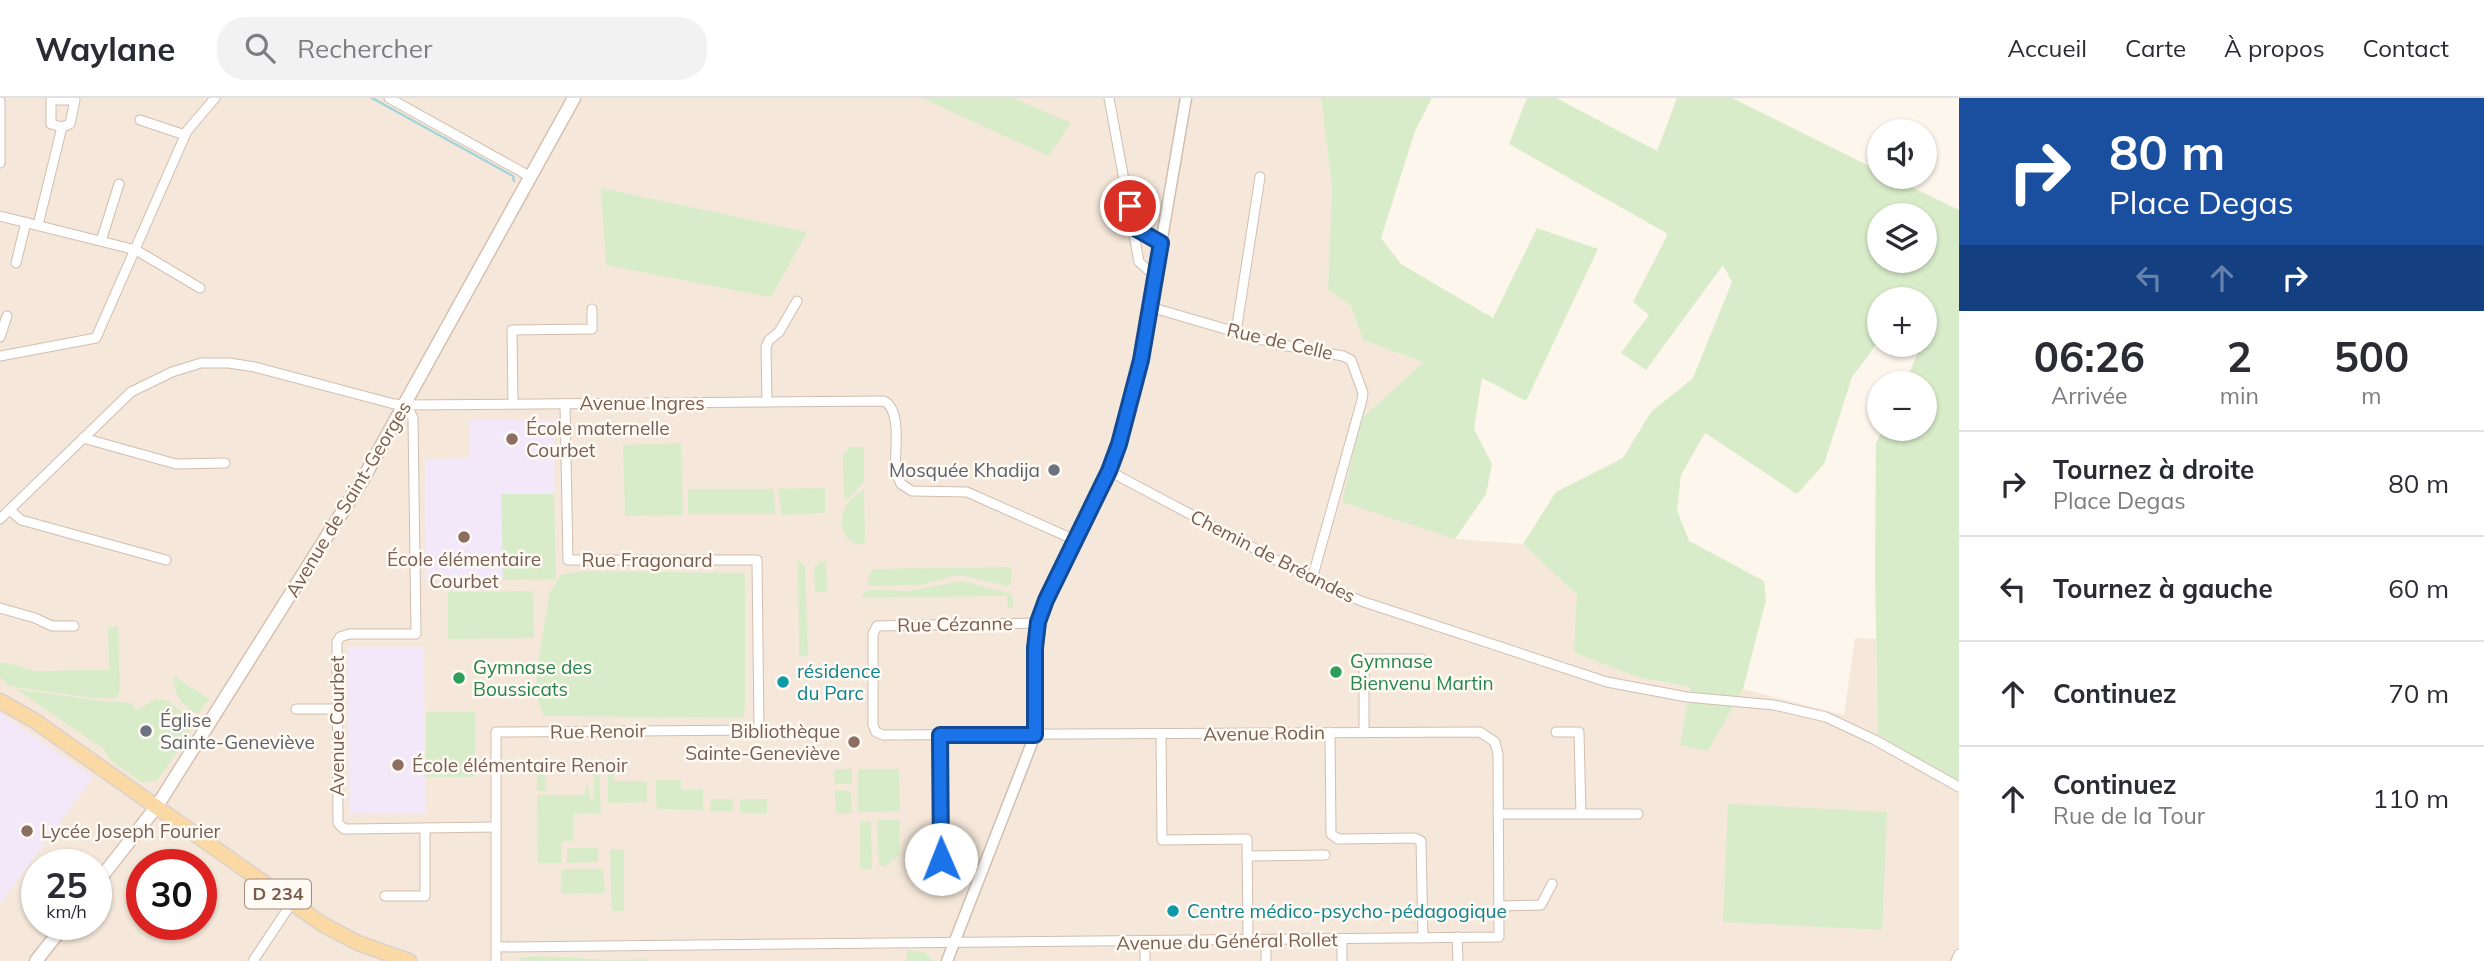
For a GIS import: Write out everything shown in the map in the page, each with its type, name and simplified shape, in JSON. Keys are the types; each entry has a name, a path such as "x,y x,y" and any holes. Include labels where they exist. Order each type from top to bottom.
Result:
{"main road":[{"name":"Avenue de Saint-Georges","path":"112,864 157,806 324,543 406,405 574,98"},
{"name":"D 234","path":"0,701 35,721 157,806 291,904 340,934 387,955 409,961"},
{"path":"36,961 52,940"}],"street":[{"path":"0,356 96,338 186,135 215,98"},
{"path":"389,98 531,177"},
{"path":"1109,98 1139,261 1156,277"},
{"path":"947,961 1035,735 1035,648 1038,622 1046,600 1109,471 1138,376 1186,98"},
{"path":"0,101 0,163"},
{"path":"140,120 186,135"},
{"path":"38,225 62,127"},
{"path":"1236,332 1259,177"},
{"path":"100,241 119,184"},
{"path":"0,215 136,250 200,288"},
{"path":"16,263 26,222"},
{"path":"1133,227 1161,243"},
{"path":"766,402 766,347 779,332 797,301"},
{"name":"Rue de Celle","path":"1150,307 1277,344 1343,356 1351,360 1363,393 1347,460 1312,579"},
{"path":"513,404 512,330 592,329 592,309"},
{"path":"0,337 7,316"},
{"name":"Avenue Ingres","path":"0,519 131,392 172,372 201,363 229,363 406,405 878,400 889,404 894,412 895,470 897,478 906,489 919,492 967,492 1075,540"},
{"name":"Rue Fragonard","path":"565,404 568,560 757,560"},
{"name":"Avenue Courbet","path":"406,405 413,418 416,634 349,634 340,637 336,647 338,819 341,827 349,829 496,827"},
{"path":"83,438 176,464 225,463"},
{"name":"Chemin de Bréandes","path":"1109,471 1312,579 1361,601 1558,668 1643,690 1774,705 1815,714 1845,724 1959,787"},
{"path":"10,510 21,520 166,561"},
{"name":"Rue Renoir","path":"496,961 496,732 759,730 757,560"},
{"path":"0,608 52,626 74,626"},
{"name":"Rue Cézanne","path":"940,735 883,735 876,732 873,725 875,628 881,625 1038,622"},
{"path":"1364,731 1364,659 1422,659"},
{"path":"296,709 337,709"},
{"name":"Avenue Rodin","path":"940,735 1474,731 1491,738 1498,754 1498,814"},
{"path":"1330,732 1331,834 1338,839 1415,838 1421,841 1423,938"},
{"path":"1556,732 1579,732 1581,814"},
{"path":"1161,734 1162,840 1247,839 1248,941"},
{"path":"940,735 942,882"},
{"path":"1552,884 1541,905 1499,906 1498,814 1638,814"},
{"path":"385,896 425,896 425,828"},
{"path":"1247,856 1325,855"},
{"path":"253,961 291,904"},
{"name":"Avenue du Général Rollet","path":"497,947 1499,937 1499,906"},
{"path":"1457,937 1458,961"},
{"path":"1266,940 1266,961"},
{"path":"1342,940 1342,961"},
{"path":"1145,942 1145,961"},
{"path":"1956,961 1959,954"}],"shaded area":[{"path":"0,98 1321,98 1332,185 1328,289 1351,306 1363,340 1425,362 1361,419 1455,539 1523,544 1577,595 1637,677 1690,687 1680,745 1708,751 1743,689 1844,715 1855,638 1876,639 1878,735 1959,783 1959,961 0,961"},
{"name":"École élémentaire Courbet","path":"470,420 555,420 554,494 501,495 503,580 426,580 425,459 470,458"},
{"path":"350,647 424,647 425,813 349,814"},
{"name":"Lycée Joseph Fourier","path":"0,713 93,777 40,849 21,849 21,875 0,904"}],"green space":[{"path":"922,98 1013,98 1071,123 1048,156"},
{"path":"1321,98 1432,98 1415,131 1381,238 1401,264 1493,318 1537,228 1598,249 1526,401 1482,378 1474,429 1492,464 1486,494 1455,539 1342,502 1361,419 1424,362 1363,340 1351,306 1328,289 1332,185"},
{"path":"1527,98 1556,98 1657,151 1677,98 1732,98 1867,165 1867,189 1916,189 1959,210 1959,783 1878,735 1876,443 1937,441 1937,371 1910,371 1916,357 1937,357 1937,287 1867,287 1867,357 1852,377 1824,464 1797,494 1705,433 1681,475 1677,510 1689,541 1764,581 1766,600 1743,689 1708,751 1680,745 1690,687 1637,677 1574,652 1577,595 1523,544 1556,492 1623,458 1651,412 1693,378 1732,282 1723,265 1646,370 1621,353 1649,315 1633,302 1668,234 1509,144"},
{"path":"601,188 807,232 771,297 606,265"},
{"path":"681,443 683,515 625,516 623,445"},
{"path":"850,447 864,447 864,482 849,498 844,499 843,454"},
{"path":"825,488 825,513 782,515 778,489"},
{"path":"688,489 773,489 776,514 688,514"},
{"path":"864,489 865,544 857,544 847,537 842,517 849,502"},
{"path":"501,494 554,494 556,579 503,580"},
{"path":"798,560 805,566 808,656 799,657"},
{"path":"826,561 827,592 815,592 814,566"},
{"path":"1012,567 1011,584 1007,586 964,576 952,576 921,585 870,586 867,583 872,569"},
{"path":"584,571 745,573 743,718 544,716 537,698 536,679 549,594 560,575"},
{"path":"962,581 1012,594 1013,608 1008,608 1007,596 861,598 864,592 870,590 910,591"},
{"path":"533,591 534,638 448,639 448,592"},
{"path":"118,626 120,691 116,698 92,698 9,686 0,677 0,664 3,662 35,671 109,670 108,627"},
{"path":"174,676 209,699 198,714 180,699"},
{"path":"16,689 132,703 136,711 156,699 167,700 195,723 160,777 143,783 110,760 105,750"},
{"path":"426,712 475,712 475,777 426,777"},
{"path":"545,766 546,791 537,791 537,767"},
{"path":"834,769 852,769 852,784 835,784"},
{"path":"858,769 899,769 900,811 858,812"},
{"path":"594,771 599,771 601,813 573,814 573,841 562,841 561,863 538,863 537,795 584,795 588,783 590,799 594,799"},
{"path":"608,771 614,771 614,781 647,781 647,802 608,803"},
{"path":"656,780 681,780 681,790 703,790 703,810 658,809"},
{"path":"835,790 851,791 852,814 836,814"},
{"path":"711,799 733,799 733,811 710,811"},
{"path":"740,799 767,799 767,813 740,813"},
{"path":"1728,804 1887,812 1882,930 1723,922"},
{"path":"877,820 900,820 899,856 885,866 879,866"},
{"path":"860,822 871,822 872,869 860,869"},
{"path":"567,848 598,848 598,862 567,863"},
{"path":"624,849 624,911 612,911 610,850"},
{"path":"562,869 603,869 605,893 561,894"},
{"path":"907,950 925,952 933,961 906,961"},
{"path":"536,956 647,961 519,961 519,958"}],"waterway":[{"path":"372,98 513,176 514,181"}],"place":[{"name":"École maternelle Courbet","path":"512,439"},
{"name":"Mosquée Khadija","path":"1054,470"},
{"name":"École élémentaire Courbet","path":"464,537"},
{"name":"Gymnase Bienvenu Martin","path":"1336,672"},
{"name":"Gymnase des Boussicats","path":"459,678"},
{"name":"résidence du Parc","path":"783,682"},
{"name":"Église Sainte-Geneviève","path":"146,731"},
{"name":"Bibliothèque Sainte-Geneviève","path":"854,742"},
{"name":"École élémentaire Renoir","path":"398,765"},
{"name":"Lycée Joseph Fourier","path":"27,831"},
{"name":"Centre médico-psycho-pédagogique","path":"1173,911"}],"route":[{"path":"941,859 940,735 1035,735 1035,648 1041,611 1109,471 1119,444 1141,360 1161,243 1133,227 1130,206"}]}
